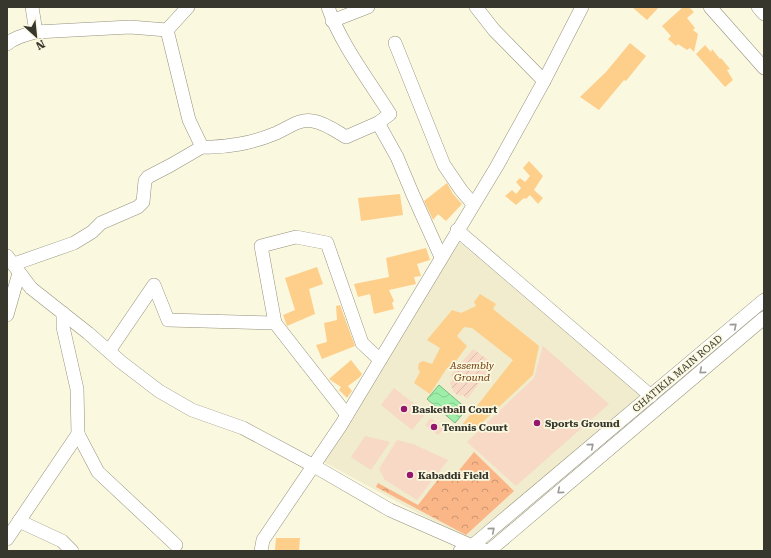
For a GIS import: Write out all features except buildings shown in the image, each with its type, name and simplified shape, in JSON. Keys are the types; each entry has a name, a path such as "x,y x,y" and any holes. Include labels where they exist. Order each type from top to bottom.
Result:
{"street":[{"path":"32,7 36,32"},
{"path":"167,30 188,7"},
{"path":"13,264 74,243 92,232 101,224 138,207 142,202 145,181 148,177 202,147 215,147 249,141 274,134 300,121 313,121 324,124 346,137 378,123 390,114 332,20 328,7"},
{"path":"332,20 368,7"},
{"path":"476,7 494,30 544,81"},
{"path":"261,551 263,540 347,415 457,230 497,166 544,81 582,7"},
{"path":"710,7 764,68"},
{"path":"758,7 764,14"},
{"path":"7,44 12,39 36,32 130,27 167,30"},
{"path":"167,30 189,120 202,147"},
{"path":"395,43 444,165 461,190 474,204"},
{"path":"378,123 398,157 413,195 441,257"},
{"path":"457,230 652,396"},
{"path":"347,415 274,323 262,246 296,237 327,243 362,343 380,360"},
{"path":"13,264 31,288 88,333 121,362 159,391 192,410 243,428 314,466 390,510 466,549 488,551"},
{"path":"7,315 13,264"},
{"path":"109,351 154,285 168,320 274,323"},
{"name":"GHATIKIA MAIN ROAD","path":"466,549 652,396 764,300"},
{"path":"63,314 64,327 77,389 78,434 98,472 176,545"},
{"path":"747,315 760,322"},
{"name":"GHATIKIA MAIN ROAD","path":"488,551 760,322"},
{"path":"7,539 78,434"},
{"path":"19,521 62,541 72,551"}],"shaded area":[{"path":"459,242 644,396 471,542 324,462"}],"green space":[{"name":"Sports Ground","path":"543,346 609,404 516,486 467,442 534,378"},
{"name":"Assembly Ground","path":"473,349 494,364 467,399 463,395 456,394 450,383 454,378 451,375"},
{"name":"Basketball Court","path":"394,388 426,413 412,430 381,405"},
{"name":"Tennis Court","path":"431,418 444,429 438,435 425,425"},
{"path":"365,436 390,442 371,470 351,457"},
{"name":"Kabaddi Field","path":"397,440 413,444 448,460 417,500 385,480 379,469"},
{"path":"474,452 514,491 466,535 376,487 378,483 418,505 443,473 456,474"}],"water":[{"path":"439,385 467,409 455,423 427,399"}],"place":[{"name":"Basketball Court","path":"404,409"},
{"name":"Sports Ground","path":"537,423"},
{"name":"Tennis Court","path":"434,427"},
{"name":"Kabaddi Field","path":"410,475"}]}
